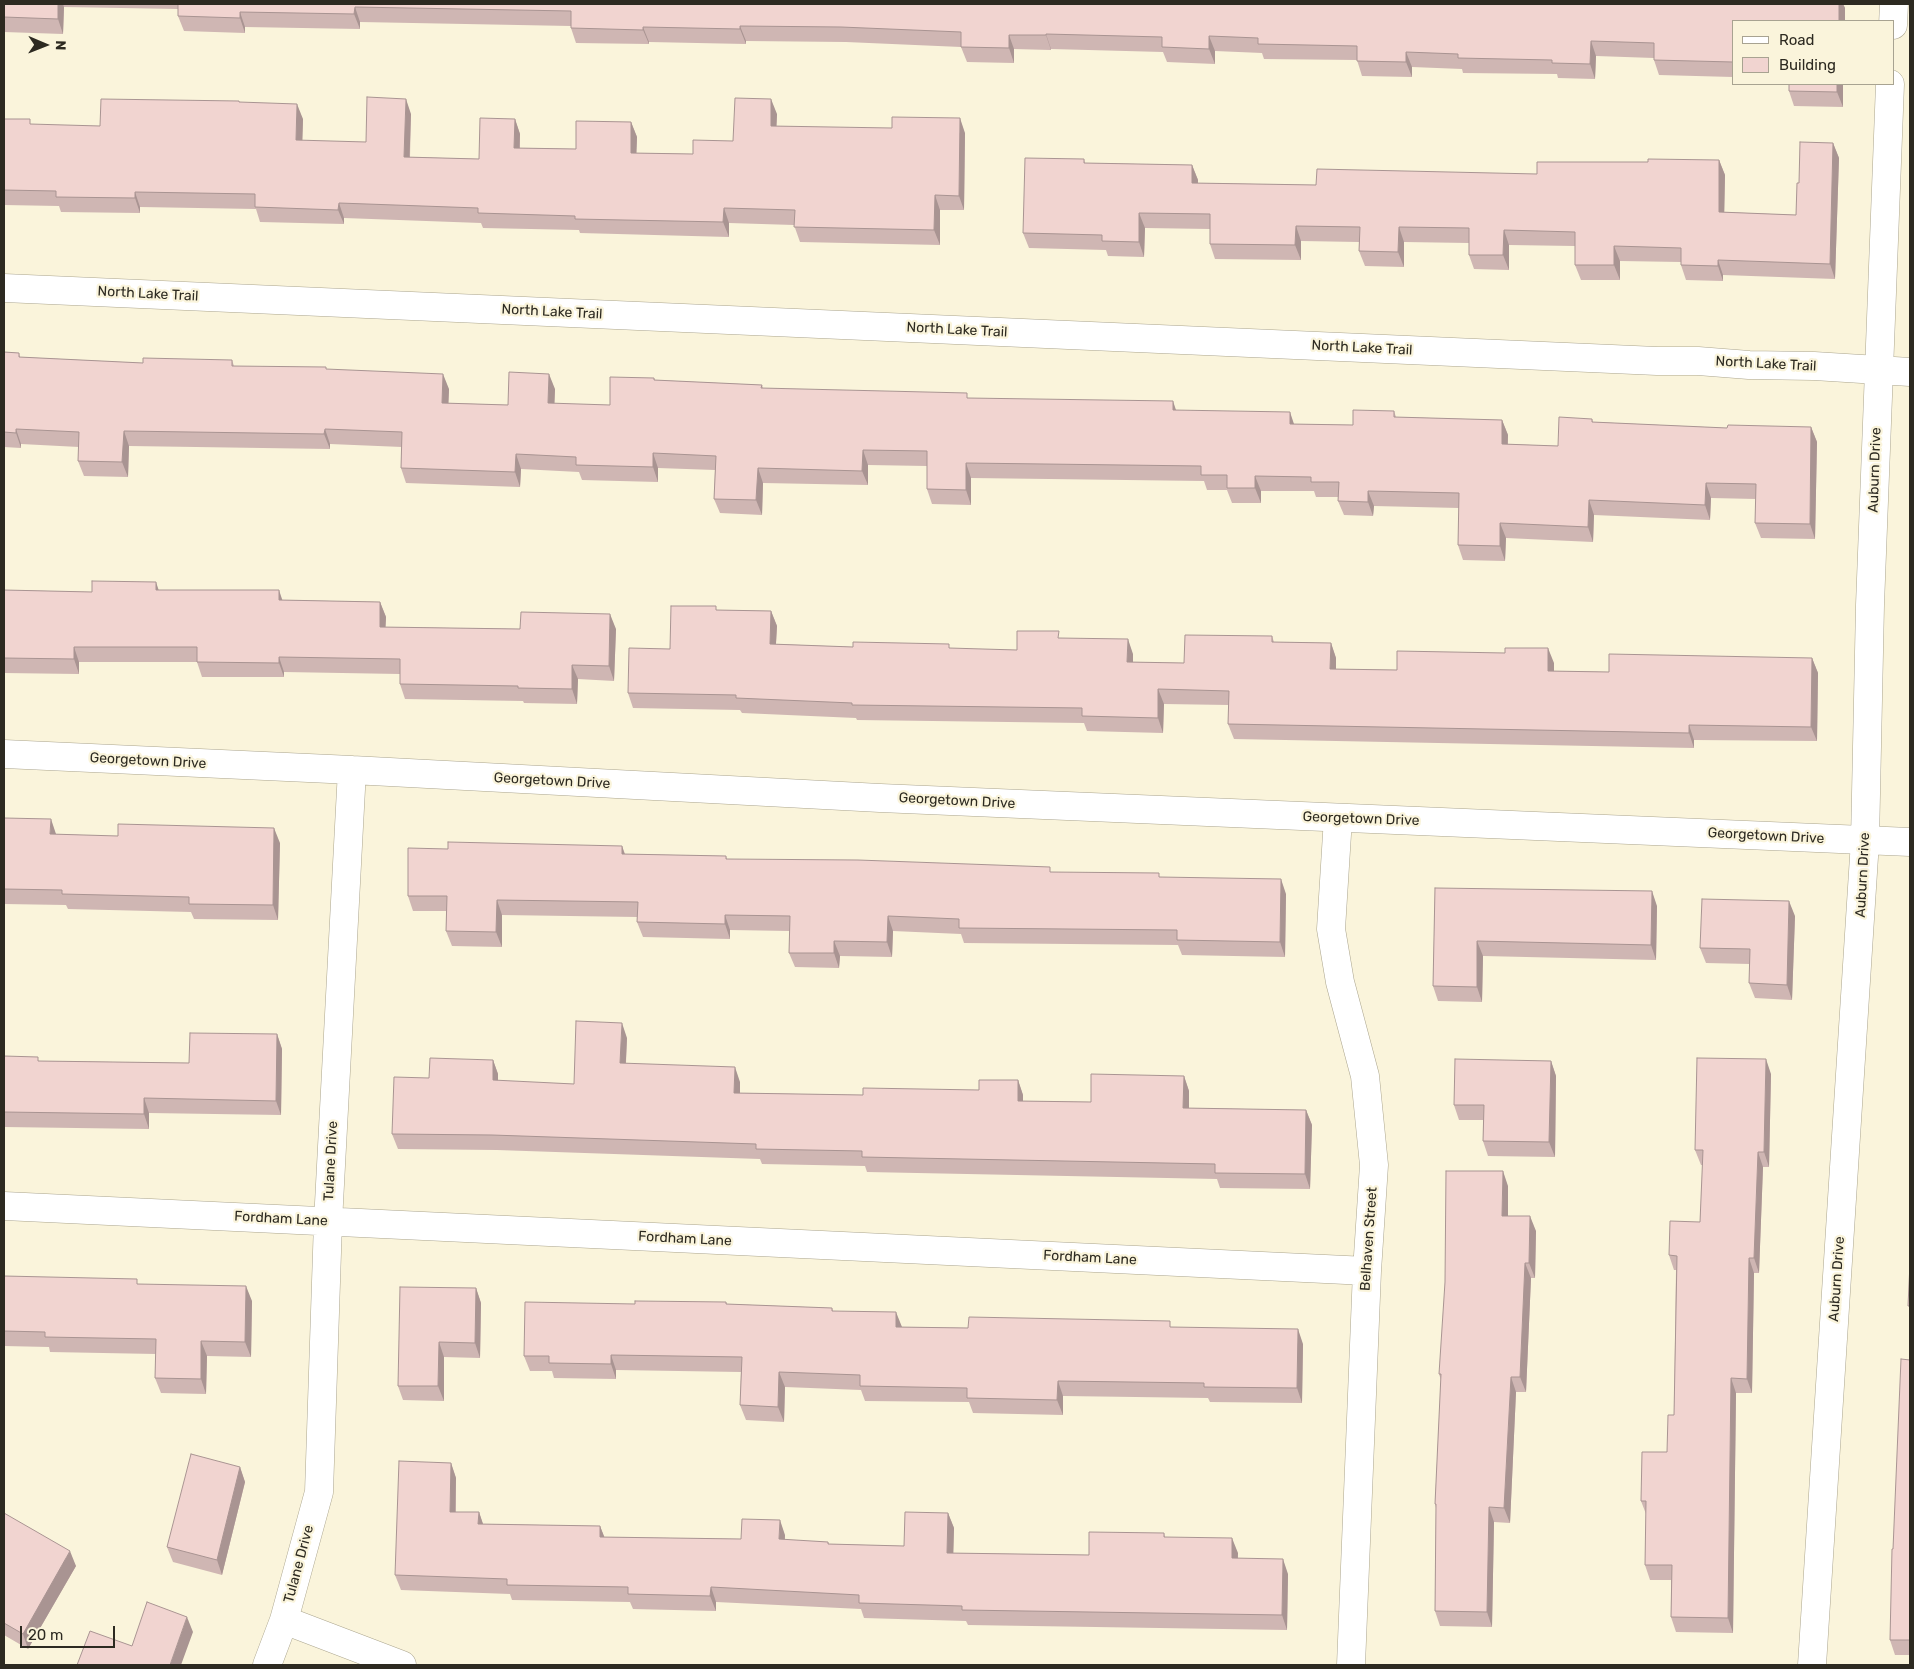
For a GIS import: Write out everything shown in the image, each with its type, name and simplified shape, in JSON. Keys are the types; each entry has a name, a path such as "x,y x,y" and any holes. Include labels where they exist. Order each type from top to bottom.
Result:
{"street":[{"path":"1893,20 1894,4"},
{"name":"Auburn Drive","path":"1812,1665 1865,841 1870,605 1890,85"},
{"name":"North Lake Trail","path":"4,288 1657,361 1698,361 1748,365 1814,366 1910,372"},
{"name":"Georgetown Drive","path":"4,754 880,798 1910,842"},
{"name":"Tulane Drive","path":"267,1665 284,1620 318,1492 328,1222 352,770"},
{"name":"Belhaven Street","path":"1338,818 1331,929 1340,982 1365,1076 1374,1165 1366,1271 1350,1665"},
{"name":"Fordham Lane","path":"4,1206 1366,1271"},
{"path":"284,1620 402,1665"}],"building":[{"path":"4,4 58,4 58,19 4,17"},
{"path":"178,4 1839,4 1839,20 1732,20 1732,62 1654,60 1654,43 1591,41 1590,64 1552,63 1552,60 1458,58 1458,54 1406,52 1406,62 1357,61 1357,46 1258,44 1258,38 1209,36 1209,49 1162,47 1162,37 1009,35 1009,48 961,47 961,32 841,27 740,26 740,29 643,27 643,30 571,28 571,11 355,7 354,14 240,12 240,18 178,16"},
{"path":"1789,85 1837,85 1837,92 1789,91"},
{"path":"367,97 406,99 404,157 479,159 480,118 515,119 514,148 576,149 576,121 631,122 631,153 693,154 693,140 733,141 735,98 771,99 771,126 892,128 892,117 960,118 959,196 935,195 934,230 794,227 795,210 724,208 723,222 575,219 575,216 478,213 478,208 339,203 338,210 255,207 255,194 135,192 135,198 56,197 56,191 4,190 4,119 30,119 30,124 100,126 101,99 239,101 297,104 296,140 366,142"},
{"path":"1800,142 1833,143 1830,264 1718,260 1718,266 1681,265 1681,248 1614,246 1614,265 1575,265 1575,232 1504,230 1503,255 1469,255 1469,228 1399,227 1398,252 1359,251 1360,227 1296,226 1295,245 1210,244 1210,214 1139,213 1139,242 1102,241 1102,235 1023,233 1025,158 1084,159 1084,163 1192,165 1192,183 1316,185 1317,169 1537,174 1537,162 1648,162 1648,159 1719,160 1719,212 1796,215"},
{"path":"4,352 19,353 19,357 143,363 143,358 232,360 232,366 326,367 326,369 443,374 442,403 508,405 509,372 549,374 548,403 610,405 610,377 654,378 654,380 762,385 761,388 967,393 967,398 1173,401 1173,410 1290,412 1290,424 1353,425 1353,410 1394,411 1394,417 1502,420 1502,444 1558,446 1559,417 1592,419 1592,422 1727,428 1728,425 1811,427 1810,524 1755,523 1756,484 1706,483 1705,505 1589,500 1588,527 1500,523 1500,546 1458,545 1459,493 1368,491 1368,502 1338,501 1339,482 1311,482 1311,477 1255,476 1255,488 1227,488 1227,475 1201,475 1201,466 966,463 966,490 927,489 927,451 863,450 862,471 758,468 756,500 714,499 716,456 653,453 653,467 576,465 576,457 516,454 515,472 401,468 402,432 325,429 324,434 124,431 122,462 78,461 79,432 16,429 16,433 4,432"},
{"path":"92,581 156,582 156,590 279,590 279,600 380,602 380,627 520,629 521,612 610,614 609,666 572,665 572,689 400,684 400,659 279,657 279,663 197,662 197,647 74,647 74,659 4,658 4,590 92,592"},
{"path":"671,606 716,606 716,610 771,611 770,644 853,647 853,642 949,644 949,648 1017,650 1017,631 1059,631 1058,638 1128,639 1127,662 1184,663 1185,635 1272,636 1272,642 1331,643 1330,669 1397,670 1397,651 1505,653 1505,648 1548,648 1548,671 1609,672 1609,654 1812,658 1811,727 1689,725 1689,733 1228,724 1229,691 1158,689 1158,718 1082,716 1082,708 852,705 852,703 736,698 736,695 628,693 629,648 670,649"},
{"path":"4,818 51,819 50,834 118,836 118,824 274,828 273,905 189,904 189,897 62,894 62,890 4,889"},
{"path":"448,842 622,846 622,854 726,856 726,859 858,860 1050,867 1050,872 1159,873 1159,877 1281,879 1280,942 1177,940 1177,930 959,928 959,919 888,916 887,942 834,941 834,953 789,953 790,916 725,915 725,924 637,922 638,902 497,900 496,932 446,931 447,896 408,896 408,848 448,849"},
{"path":"1435,888 1652,891 1651,945 1477,941 1477,987 1433,986"},
{"path":"1702,899 1789,901 1787,985 1749,983 1750,949 1700,948"},
{"path":"576,1021 622,1023 620,1063 735,1067 734,1093 863,1095 863,1088 979,1090 979,1080 1018,1080 1018,1101 1091,1102 1091,1074 1184,1076 1183,1108 1306,1110 1305,1174 1215,1173 1215,1164 862,1157 862,1151 756,1149 756,1144 492,1135 392,1134 394,1077 429,1078 430,1058 493,1060 493,1080 574,1084"},
{"path":"190,1033 277,1034 276,1101 144,1098 144,1114 4,1112 4,1056 38,1057 38,1061 189,1063"},
{"path":"1697,1058 1766,1059 1764,1152 1758,1152 1754,1258 1749,1258 1747,1379 1731,1378 1728,1618 1671,1617 1672,1565 1645,1565 1646,1501 1641,1501 1642,1452 1667,1452 1668,1415 1674,1415 1677,1256 1669,1255 1670,1221 1700,1222 1703,1150 1695,1150"},
{"path":"1455,1059 1551,1061 1549,1142 1483,1141 1484,1105 1454,1105"},
{"path":"1446,1171 1503,1171 1502,1216 1530,1216 1529,1263 1525,1263 1520,1377 1511,1377 1504,1508 1489,1507 1487,1612 1435,1611 1435,1504 1441,1374 1439,1374 1445,1282"},
{"path":"1910,1263 1910,1306 1908,1306"},
{"path":"4,1276 137,1279 137,1284 246,1286 245,1342 201,1341 201,1379 155,1378 156,1339 45,1337 45,1332 4,1331"},
{"path":"400,1287 476,1288 475,1343 439,1342 438,1386 398,1386"},
{"path":"635,1301 726,1302 726,1304 832,1308 832,1311 896,1312 896,1327 968,1328 969,1317 1170,1321 1170,1327 1298,1329 1297,1388 1204,1387 1204,1383 1058,1381 1057,1400 967,1398 967,1388 860,1386 860,1375 779,1372 778,1407 740,1405 742,1357 611,1355 611,1364 549,1363 549,1356 524,1356 525,1302 635,1304"},
{"path":"1901,1359 1910,1360 1910,1640 1890,1640 1892,1549"},
{"path":"191,1454 240,1467 217,1560 167,1547"},
{"path":"399,1461 451,1463 450,1512 479,1512 478,1524 600,1526 600,1537 741,1539 742,1519 780,1520 779,1539 828,1542 828,1544 904,1546 905,1512 948,1513 947,1553 1089,1555 1089,1532 1164,1533 1164,1537 1232,1538 1232,1558 1283,1559 1282,1615 962,1610 962,1606 859,1603 859,1595 711,1587 710,1596 628,1594 628,1587 507,1585 507,1579 395,1575"},
{"path":"4,1513 70,1551 23,1634 4,1623"},
{"path":"147,1602 187,1617 170,1665 77,1665 90,1631 132,1646"}]}
